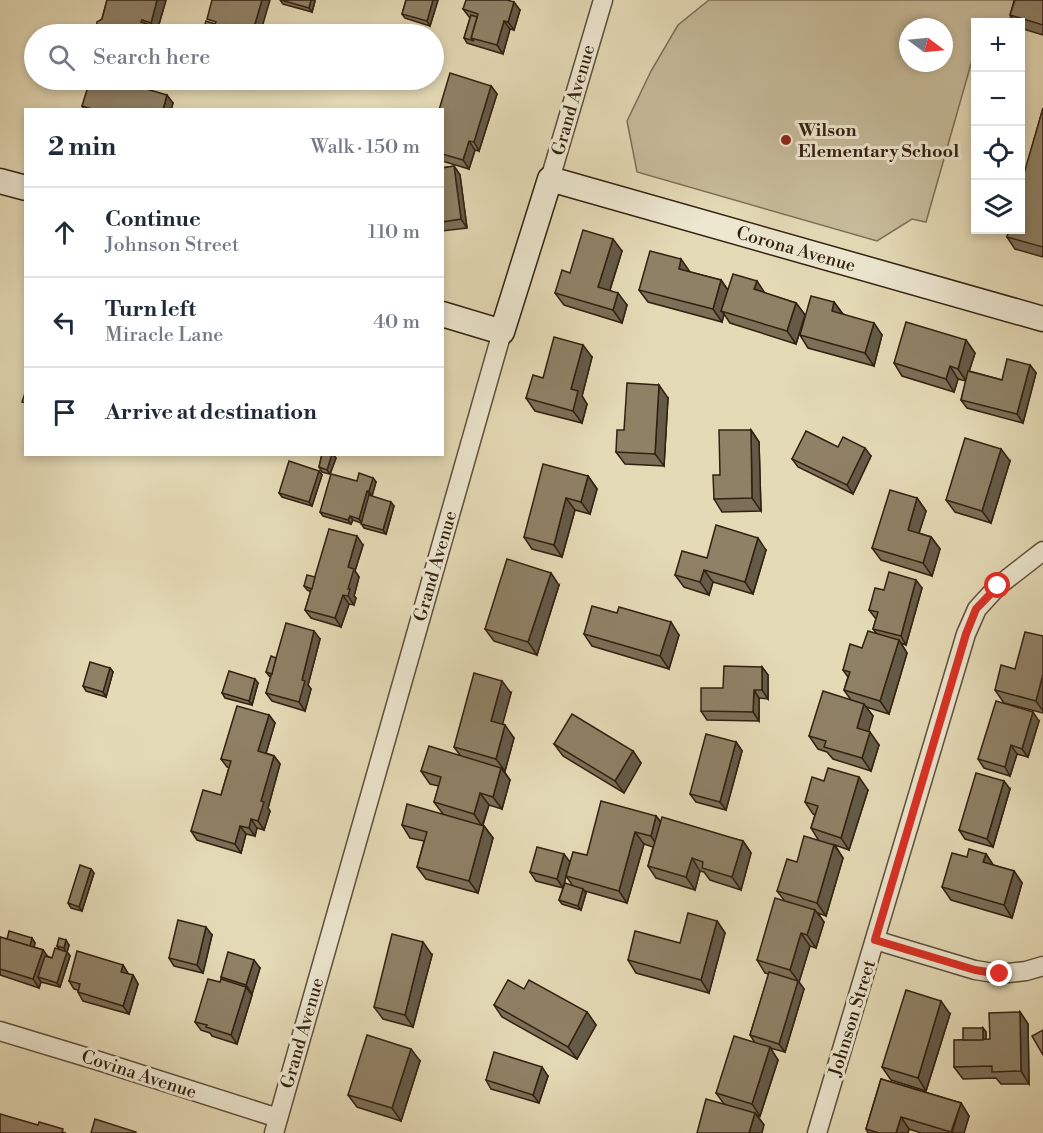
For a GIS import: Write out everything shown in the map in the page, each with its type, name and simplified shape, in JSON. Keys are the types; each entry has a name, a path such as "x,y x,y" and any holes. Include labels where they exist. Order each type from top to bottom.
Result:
{"street":[{"name":"Grand Avenue","path":"276,1125 502,332 603,0"},
{"name":"Corona Avenue","path":"550,179 1043,319"},
{"path":"0,181 24,187"},
{"path":"444,315 502,332"},
{"name":"Johnson Street","path":"817,1133 966,634 976,609 998,586 1043,551"},
{"path":"875,940 975,970 1000,974 1026,971 1043,966"},
{"name":"Covina Avenue","path":"0,1031 99,1061 276,1125"}],"shaded area":[{"name":"Wilson Elementary School","path":"709,0 1015,0 1010,18 971,18 971,64 926,222 912,219 877,241 637,172 627,121 651,71 678,25"}],"building":[{"path":"107,0 157,0 151,23 142,20 141,22 147,24 97,24 102,19"},
{"path":"212,0 262,0 255,24 215,24 216,22 207,19"},
{"path":"281,0 311,0 309,8"},
{"path":"406,0 433,0 427,21 402,14"},
{"path":"466,0 514,2 508,22 504,21 497,45 471,38 478,14 463,9"},
{"path":"1015,0 1043,0 1043,25 1010,15"},
{"path":"471,15 477,17 471,38 474,41 464,38"},
{"path":"450,73 491,86 474,142 469,141 463,160 444,155 444,108 440,108"},
{"path":"87,90 150,90 167,95 164,108 88,108 82,106"},
{"path":"1043,108 1043,247 1007,237 1008,234 1025,234 1025,170"},
{"path":"454,166 461,219 444,222 444,168"},
{"path":"583,230 613,239 598,287 618,293 613,310 555,293 562,270 570,273"},
{"path":"650,251 681,259 679,269 721,280 713,309 639,290"},
{"path":"733,274 757,281 754,289 796,303 787,331 721,311"},
{"path":"811,296 834,302 832,311 874,323 865,353 800,335"},
{"path":"906,322 966,340 958,369 950,366 946,379 894,363"},
{"path":"554,337 583,345 571,389 578,391 573,411 526,398 533,375 543,378"},
{"path":"1007,359 1030,365 1017,414 961,400 968,371 1002,380"},
{"path":"627,383 659,385 655,454 616,452 617,430 624,430"},
{"path":"719,430 751,430 752,498 714,499 713,475 720,475"},
{"path":"806,431 838,447 843,437 865,448 847,485 792,459"},
{"path":"965,438 1001,449 982,511 946,500"},
{"path":"322,456 331,456 327,470 319,467"},
{"path":"289,461 319,471 309,502 279,493"},
{"path":"543,464 588,476 581,502 566,498 554,545 524,537"},
{"path":"359,473 373,478 359,519 350,516 348,520 320,512 331,474 357,481"},
{"path":"890,490 917,498 908,530 931,537 923,563 872,548"},
{"path":"369,495 391,502 383,530 361,524"},
{"path":"716,525 758,538 745,582 704,570 700,582 675,575 682,551 707,558"},
{"path":"329,529 357,536 348,567 354,569 348,589 350,589 348,596 343,595 335,618 305,610"},
{"path":"507,559 551,573 528,642 485,629"},
{"path":"889,572 916,580 901,636 873,629 878,612 869,610 875,588 884,590"},
{"path":"307,575 315,577 312,589 304,586"},
{"path":"592,606 617,613 619,607 671,622 660,656 584,634"},
{"path":"286,623 314,631 299,702 266,693"},
{"path":"868,631 899,640 880,701 844,690 850,672 843,670 850,644 862,648"},
{"path":"1025,632 1043,636 1043,674 1036,701 995,690 1001,665 1015,669"},
{"path":"271,656 276,658 272,674 266,672"},
{"path":"90,662 110,668 103,692 83,686"},
{"path":"724,666 762,667 762,690 754,690 753,712 701,711 701,688 723,688"},
{"path":"229,671 255,679 249,701 222,693"},
{"path":"474,673 502,681 491,721 505,725 496,759 454,747"},
{"path":"823,691 864,704 857,728 870,732 862,758 824,747 826,741 809,736"},
{"path":"996,701 1033,712 1022,749 1011,745 1005,767 978,759"},
{"path":"237,706 269,715 258,751 274,756 261,801 264,802 258,821 251,819 249,828 240,826 235,844 191,831 203,790 221,795 231,761 221,759"},
{"path":"572,714 633,751 615,781 554,744"},
{"path":"706,734 736,742 720,802 690,794"},
{"path":"429,746 501,768 493,797 480,793 474,814 434,802 441,777 421,771"},
{"path":"828,768 859,777 841,838 811,828 818,806 805,802 812,777 824,781"},
{"path":"976,773 1004,781 987,839 959,830"},
{"path":"601,801 656,816 651,836 635,832 619,891 566,876 573,852 587,855"},
{"path":"407,804 484,826 469,881 417,867 427,832 402,825"},
{"path":"662,817 743,841 732,877 702,868 703,862 692,858 686,877 648,866"},
{"path":"804,836 834,845 817,903 777,891 787,859 797,862"},
{"path":"537,847 564,854 557,879 530,872"},
{"path":"969,849 986,854 983,862 1014,871 1004,905 942,887 952,853 967,857"},
{"path":"80,865 91,869 79,907 68,903"},
{"path":"565,883 583,889 578,906 559,900"},
{"path":"775,898 815,910 807,935 801,933 790,970 757,960"},
{"path":"688,913 717,921 701,980 628,960 635,931 680,943"},
{"path":"178,920 206,927 197,965 169,958"},
{"path":"9,931 32,938 30,946 7,939"},
{"path":"392,934 423,942 405,1015 374,1007"},
{"path":"0,937 43,950 33,979 0,969"},
{"path":"59,938 66,940 64,948 57,946"},
{"path":"55,948 67,952 57,983 38,977 45,956 52,958"},
{"path":"77,951 123,965 121,972 133,975 123,1006 78,992 80,984 69,981"},
{"path":"228,952 254,960 246,985 221,977"},
{"path":"769,972 798,981 779,1044 750,1035"},
{"path":"208,979 220,982 221,979 246,987 231,1035 195,1022"},
{"path":"508,980 524,989 529,980 587,1012 568,1047 494,1005"},
{"path":"906,990 941,1001 918,1078 882,1067"},
{"path":"1020,1012 1021,1071 992,1072 992,1066 954,1067 954,1040 990,1039 989,1013"},
{"path":"963,1028 983,1028 983,1040 963,1040"},
{"path":"1043,1030 1043,1055 1032,1036"},
{"path":"367,1035 411,1049 392,1108 348,1095"},
{"path":"734,1036 770,1047 752,1104 716,1093"},
{"path":"494,1052 542,1067 533,1095 486,1080"},
{"path":"881,1079 961,1103 951,1132 901,1117 896,1133 879,1133 866,1129"},
{"path":"706,1099 755,1113 749,1133 697,1133"},
{"path":"0,1114 38,1125 39,1122 63,1129 62,1132 66,1133 0,1133"},
{"path":"95,1119 136,1132 91,1133"}],"place":[{"name":"Wilson Elementary School","path":"786,140"}],"route":[{"path":"998,586 976,609 966,634 875,940 975,970 1000,974"}]}
